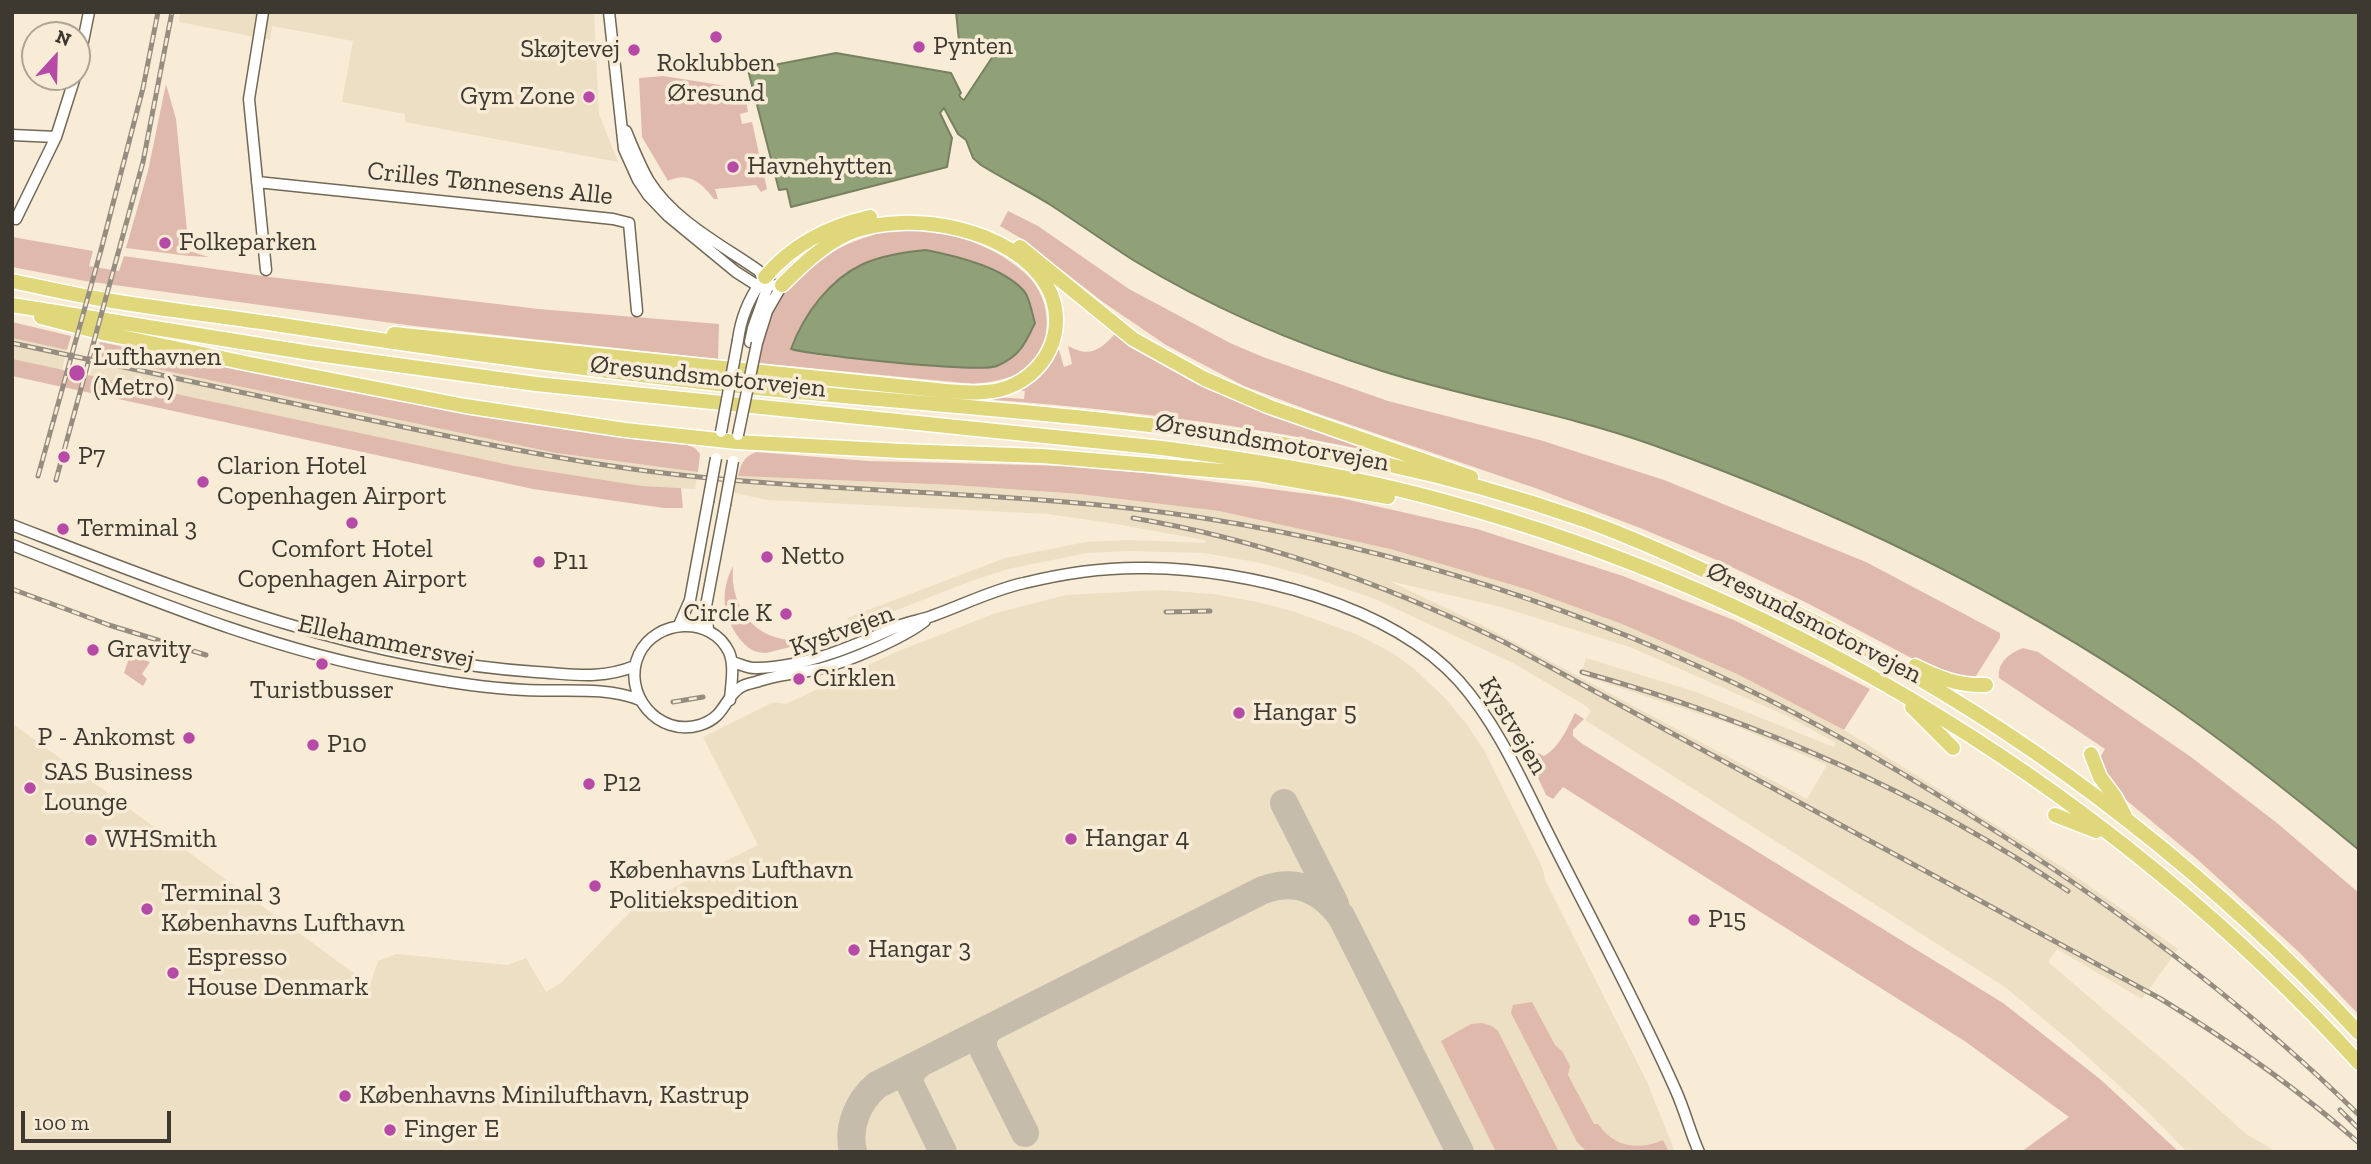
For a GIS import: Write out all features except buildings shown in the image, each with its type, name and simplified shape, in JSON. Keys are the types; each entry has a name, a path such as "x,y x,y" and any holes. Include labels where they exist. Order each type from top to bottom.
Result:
{"highway":[{"path":"769,284 780,259 796,247 825,232 863,219 914,213 969,222 1016,244 1133,339 1205,379 1270,407 1584,519"},
{"path":"301,328 372,331 985,393 1016,385 1029,377 1044,361 1055,333 1055,311 1051,296 1041,278 1027,264 981,237 941,225 899,223 856,231 824,248 769,284"},
{"name":"Øresundsmotorvejen","path":"12,281 112,301 383,342 642,375 1226,436 1387,464 1584,519 1751,591 1884,659 1992,724 2127,821 2239,915 2359,1033"},
{"path":"12,307 74,326 159,345 465,406 625,430 889,451 1042,456 1258,474 1362,491 1454,512 1507,520"},
{"name":"Øresundsmotorvejen","path":"12,307 536,384 1162,448 1257,461 1356,480 1447,502 1555,535 1635,564 1782,629 1886,685 2000,755 2052,790 2128,848 2217,922 2304,1004 2359,1063"},
{"path":"1884,659 1910,664 1951,682 1967,686 1986,685"},
{"path":"1886,685 1887,692 1916,710 1953,748"},
{"path":"2091,754 2100,777 2115,797 2127,821"},
{"path":"2055,815 2081,824 2128,848"}],"street":[{"path":"263,12 249,99 266,270"},
{"path":"609,12 620,116 636,155 658,192 687,222 759,271 769,284"},
{"path":"16,219 56,137 71,91"},
{"path":"12,135 56,137"},
{"name":"Crilles Tønnesens Alle","path":"257,182 629,223 637,311"},
{"path":"679,625 690,600 741,320 769,284"},
{"path":"708,630 706,606 754,343 753,328 769,284"},
{"name":"Ellehammersvej","path":"12,526 194,593 333,638 417,656 509,670 595,676 615,674 635,666"},
{"name":"Ellehammersvej","path":"12,545 138,594 335,660 442,680 521,690 609,692 640,700"},
{"name":"Kystvejen","path":"732,662 755,669 796,662 841,650 905,623 930,617 987,593 1023,583 1097,571 1146,568 1203,571 1274,586 1354,611 1383,624 1412,642 1457,679 1492,726 1638,1011 1676,1092 1699,1152"},
{"name":"Kystvejen","path":"730,699 740,687 766,678 822,668 917,627 930,617"},
{"path":"679,625 708,630 724,645 732,662 730,699 723,712 712,720 688,727 669,725 657,719 640,700 636,689 635,666 643,647 650,639 668,628 679,625"}],"shaded area":[{"path":"180,12 594,12 599,114 618,162 405,122 405,114 342,102 353,41 272,26 270,40 179,22"},
{"path":"956,12 2359,12 2359,850 2262,772 2161,698 2102,659 1978,588 1915,555 1785,496 1653,445 1586,424 1382,371 1318,349 1223,309 1133,260 1049,204 981,165 973,158 966,140 958,134 944,108 940,113 952,138 947,167 791,207 787,189 779,190 748,70 836,53 951,73 961,93 959,95 964,100 997,50 992,44 959,41"},
{"path":"663,76 733,87 745,94 748,112 740,114 742,124 752,122 767,189 761,192 756,185 715,189 718,199 714,199 694,180 682,177 668,181 642,137 639,78"},
{"path":"166,84 176,119 189,251 209,257 126,248 148,171"},
{"path":"1008,211 1038,226 1129,289 1230,343 1388,401 1540,440 1664,480 1866,562 2000,633 2000,638 1974,679 1934,670 1809,604 1719,561 1640,528 1538,489 1244,386 1166,345 1103,302 1022,239 1000,226"},
{"path":"924,230 951,235 991,250 1015,265 1035,285 1046,311 1045,338 1032,363 1021,372 1004,379 974,384 758,363 766,326 775,306 796,279 809,268 854,241 890,231","holes":["830,287 1022,350 994,367 822,356 791,349 803,324"]},
{"path":"12,237 93,251 89,266 119,271 124,256 270,277 539,309 719,324 718,359 414,326 85,281 12,267"},
{"path":"926,250 965,259 992,269 1024,291 1035,323 1016,354 997,366 984,368 930,366 791,349 803,323 819,299 839,279 878,258"},
{"path":"12,322 71,336 67,350 12,338"},
{"path":"1116,333 1193,379 1237,400 1384,454 1184,419 982,399 982,396 1024,399 1025,391 1015,390 1041,371 1057,343 1064,367 1072,364 1068,346 1089,352 1100,348"},
{"path":"12,338 67,350 62,370 12,360"},
{"path":"100,342 464,412 685,444 695,448 700,454 698,472 556,453 95,356"},
{"path":"95,356 556,453 698,472 695,489 642,486 515,466 90,376"},
{"path":"12,359 515,466 642,486 681,488 683,508 664,508 533,489 12,376"},
{"path":"756,452 868,461 1071,466 1340,498 1477,529 1623,576 1736,621 1870,689 1844,730 1737,674 1622,624 1526,589 1390,549 1219,511 1079,494 953,485 738,476 744,461"},
{"path":"735,477 953,485 1079,494 1219,511 1390,549 1526,589 1622,624 1737,674 1844,730 2064,868 2178,949 2142,999 2057,949 2048,962 2246,1134 2277,1152 2187,1152 2148,1112 2070,1041 2005,987 1585,720 1591,711 1586,706 1513,663 1375,599 1261,563 1204,553 1087,553 1008,569 851,628 847,618 1005,558 1086,542 1128,540 1206,543 1204,540 1048,514 767,500 735,493","holes":["1389,581 1501,607 1630,647 1787,716 1836,743 1834,747 1696,692 1586,658 1581,675 1733,725 1827,765 1807,799 1486,627"]},
{"path":"733,566 733,584 737,599 753,624 765,633 779,638 814,641 766,653 754,651 745,645 733,629 726,612 726,585"},
{"path":"1160,590 1213,594 1258,602 1356,634 1391,652 1444,697 1485,752 1543,869 1545,880 1647,1082 1675,1152 12,1152 12,723 370,985 378,961 396,954 507,965 526,958 546,992 562,982 632,910 758,845 703,737 774,702 786,704 896,652 996,613 1066,595"},
{"path":"2023,648 2038,652 2191,757 2277,823 2359,893 2359,1015 2300,953 2197,859 2120,795 2098,761 2105,749 1999,678 2000,667 2005,659"},
{"path":"130,655 150,662 142,674 147,679 143,686 124,673"},
{"path":"1506,708 1513,712 1518,720 1516,724 1532,750 1544,756 1559,743 1575,713 1584,719 1573,730 1573,736 1581,743 2003,1003 2100,1079 2179,1152 2021,1152 2069,1117 1966,1042 1563,787 1553,799 1546,795 1531,763 1506,724 1503,714"},
{"path":"1532,1002 1555,1045 1562,1051 1570,1066 1568,1075 1594,1124 1598,1124 1611,1138 1627,1145 1645,1145 1663,1140 1669,1152 1587,1152 1577,1142 1511,1013 1513,1005"},
{"path":"1482,1023 1498,1031 1559,1152 1496,1152 1441,1041 1471,1024"}],"taxiway":[{"path":"1284,803 1335,904"},
{"path":"853,1152 852,1133 856,1115 864,1099 877,1085 1263,890 1286,885 1307,888 1316,893 1341,916 1460,1152"},
{"path":"989,1029 983,1038 983,1049 1025,1133"},
{"path":"917,1066 912,1071 909,1082 943,1152"}],"railway":[{"path":"38,476 143,88 158,12"},
{"path":"56,480 143,162 172,12"},
{"path":"12,343 422,431 572,460 716,479 1065,502 1203,518 1349,547 1493,587 1633,638 1702,668 1799,715 1915,781 2048,865 2187,965 2275,1037 2359,1115"},
{"path":"1133,518 1230,538 1323,566 1414,601 1504,642 2161,999 2263,1066 2359,1143"},
{"path":"12,589 109,625 206,655"},
{"path":"1166,612 1210,611"},
{"path":"1582,672 1710,713 1834,762 1954,822 2068,891"},
{"path":"673,702 703,697"},
{"path":"2340,1110 2359,1129"}],"place":[{"name":"Roklubben Øresund","path":"716,37"},
{"name":"Pynten","path":"919,47"},
{"name":"Skøjtevej","path":"634,50"},
{"name":"Gym Zone","path":"589,97"},
{"name":"Havnehytten","path":"733,167"},
{"name":"Folkeparken","path":"165,243"},
{"name":"Lufthavnen (Metro)","path":"77,373"},
{"name":"P7","path":"64,457"},
{"name":"Clarion Hotel Copenhagen Airport","path":"203,482"},
{"name":"Comfort Hotel Copenhagen Airport","path":"352,523"},
{"name":"Terminal 3","path":"63,529"},
{"name":"Netto","path":"767,557"},
{"name":"P11","path":"539,562"},
{"name":"Circle K","path":"786,614"},
{"name":"Gravity","path":"93,650"},
{"name":"Turistbusser","path":"322,664"},
{"name":"Cirklen","path":"799,679"},
{"name":"Hangar 5","path":"1239,713"},
{"name":"P - Ankomst","path":"189,738"},
{"name":"P10","path":"313,745"},
{"name":"P12","path":"589,784"},
{"name":"SAS Business Lounge","path":"30,788"},
{"name":"Hangar 4","path":"1071,839"},
{"name":"WHSmith","path":"91,840"},
{"name":"Københavns Lufthavn Politiekspedition","path":"595,886"},
{"name":"Terminal 3 Københavns Lufthavn","path":"147,909"},
{"name":"P15","path":"1694,920"},
{"name":"Hangar 3","path":"854,950"},
{"name":"Espresso House Denmark","path":"173,973"},
{"name":"Københavns Minilufthavn, Kastrup","path":"345,1096"},
{"name":"Finger E","path":"390,1130"}]}
